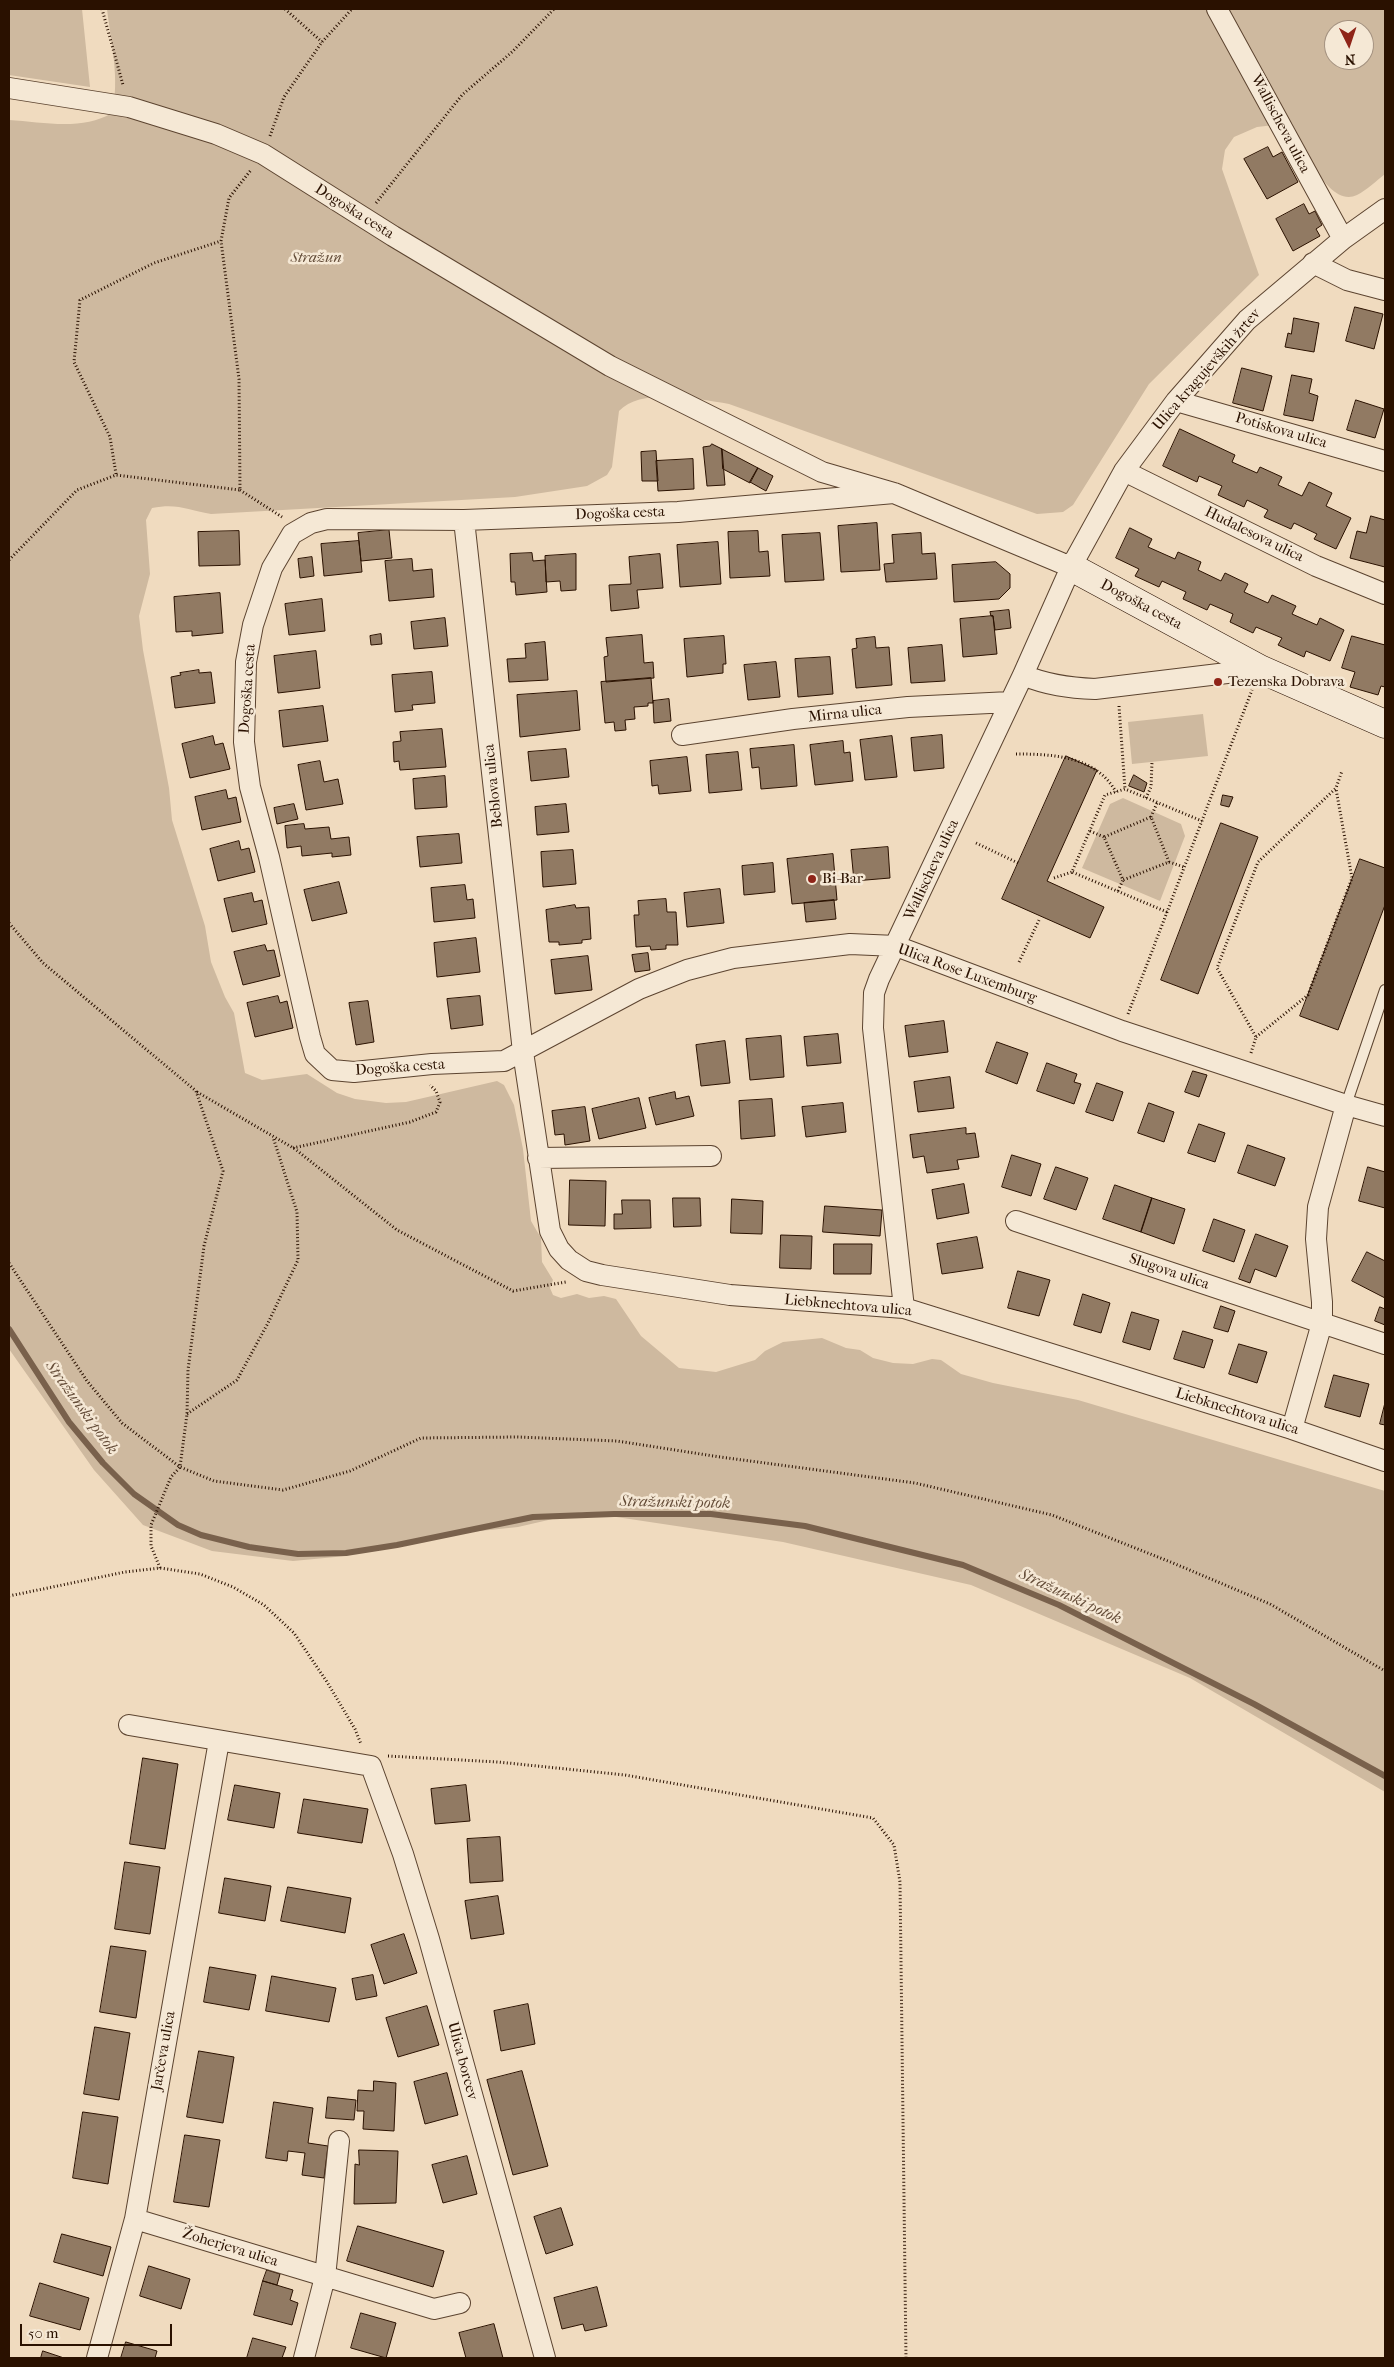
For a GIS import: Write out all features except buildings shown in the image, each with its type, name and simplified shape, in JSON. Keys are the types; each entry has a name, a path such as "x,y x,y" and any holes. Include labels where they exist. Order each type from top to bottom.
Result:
{"street":[{"name":"Wallischeva ulica","path":"1217,9 1343,239"},
{"name":"Dogoška cesta","path":"9,88 128,107 216,134 264,154 365,219 610,366 822,472 894,493 1071,567 1260,669 1385,724"},
{"name":"Ulica kragujevških žrtev","path":"1071,567 1124,471 1176,401 1247,320 1313,263 1385,209"},
{"path":"1313,263 1347,280 1385,290"},
{"name":"Potiskova ulica","path":"1176,401 1385,461"},
{"name":"Hudalesova ulica","path":"1124,471 1316,566 1385,594"},
{"name":"Dogoška cesta","path":"523,1052 504,1061 354,1072 332,1070 316,1054 304,1014 269,857 250,787 244,742 246,662 253,624 272,568 292,534 300,528 327,519 464,520 678,512 894,493"},
{"name":"Beblova ulica","path":"464,520 523,1052"},
{"name":"Wallischeva ulica","path":"904,1308 873,1028 874,993 1023,675 1071,567"},
{"path":"1023,675 1045,684 1067,688 1095,689 1260,669"},
{"name":"Mirna ulica","path":"682,734 793,719 908,707 1010,702"},
{"name":"Ulica Rose Luxemburg","path":"523,1052 639,989 687,970 733,958 850,944 896,946 1122,1031 1346,1105 1385,1116"},
{"name":"Liebknechtova ulica","path":"523,1052 550,1231 559,1249 578,1265 602,1275 730,1295 904,1308 1292,1429 1385,1461"},
{"path":"1292,1429 1322,1323 1316,1238 1318,1206 1346,1105"},
{"path":"538,1158 711,1156"},
{"name":"Slugova ulica","path":"1016,1220 1385,1344"},
{"path":"129,1725 371,1766"},
{"name":"Jarčeva ulica","path":"97,2358 136,2220 219,1740"},
{"name":"Ulica borcev","path":"371,1766 403,1854 429,1939 546,2358"},
{"path":"304,2358 325,2277 339,2141"},
{"name":"Žoherjeva ulica","path":"136,2220 434,2309 460,2303"}],"lane":[{"path":"1346,1105 1385,990"}],"path":[{"path":"102,9 128,107"},
{"path":"285,9 322,42"},
{"path":"240,490 239,380 221,241 229,198 264,154 284,98 322,42 352,9"},
{"path":"365,219 397,174 462,95 512,52 554,9"},
{"path":"116,474 110,437 74,362 80,300 154,263 221,241"},
{"path":"9,560 77,490 116,474 240,490 300,528"},
{"path":"1122,1031 1260,669"},
{"path":"1118,701 1125,789"},
{"path":"1016,754 1066,756 1097,770 1109,780 1116,792"},
{"path":"1146,798 1150,787 1152,762"},
{"path":"1256,1037 1217,968 1258,862 1336,788 1342,771"},
{"path":"1245,1072 1256,1037 1308,995 1352,878 1336,788"},
{"path":"1072,872 1105,795 1125,789 1202,821"},
{"path":"1104,837 1151,817 1157,803"},
{"path":"1151,817 1169,862"},
{"path":"1090,831 1104,837 1123,880"},
{"path":"976,843 1018,863"},
{"path":"1118,892 1123,880 1169,862 1184,867"},
{"path":"1054,878 1072,872 1167,912"},
{"path":"1019,962 1040,918"},
{"path":"9,923 43,963 196,1091 292,1148 397,1230 513,1291 602,1275"},
{"path":"292,1148 410,1122 436,1112 440,1102 436,1091 412,1067"},
{"path":"160,1568 151,1546 150,1525 163,1501 172,1477 180,1467 187,1414 188,1370 204,1246 223,1171 196,1091"},
{"path":"187,1414 236,1380 268,1323 298,1260 297,1212 273,1137"},
{"path":"9,1263 87,1381 122,1423 180,1467 214,1481 282,1490 350,1471 421,1438 518,1437 617,1441 914,1483 1052,1514 1270,1604 1385,1671"},
{"path":"9,1596 124,1572 160,1568 200,1574 233,1587 264,1605 294,1633 327,1682 355,1729 371,1766 381,1755 498,1762 626,1775 873,1818 894,1844 900,1882 906,2358"}],"green space":[{"path":"9,9 82,9 90,87 9,75"},
{"name":"Stražun","path":"107,9 1385,9 1385,174 1361,193 1346,197 1336,192 1317,171 1292,123 1257,127 1234,137 1225,150 1222,169 1259,275 1149,384 1073,505 1063,512 1037,514 729,404 687,398 656,397 642,399 629,404 619,411 612,467 607,475 587,486 515,497 211,514 169,506 152,508 146,520 150,574 139,616 143,650 169,788 172,820 205,926 211,962 225,997 234,1013 245,1073 262,1080 307,1074 337,1093 355,1099 386,1103 406,1102 497,1081 504,1085 514,1105 523,1149 531,1221 541,1238 542,1262 553,1280 550,1288 553,1295 561,1298 577,1294 589,1298 604,1296 616,1299 641,1336 679,1368 716,1372 755,1360 765,1351 783,1342 822,1338 846,1348 860,1350 873,1358 893,1363 913,1364 932,1359 941,1360 961,1374 993,1383 1078,1400 1385,1491 1385,1792 1190,1678 971,1585 783,1542 583,1512 518,1527 442,1535 376,1547 346,1556 293,1561 212,1551 143,1525 94,1470 9,1349 9,120 75,124 100,119 112,113 115,74"},
{"path":"1203,714 1208,756 1132,764 1128,722"},
{"path":"1123,798 1181,824 1185,836 1160,901 1082,868 1110,804"}],"waterway":[{"name":"Stražunski potok","path":"9,1329 69,1422 103,1463 134,1494 178,1525 201,1535 249,1547 298,1554 346,1553 397,1545 533,1517 614,1514 711,1514 805,1526 963,1565 1059,1605 1254,1704 1385,1776"}],"place":[{"name":"Tezenska Dobrava","path":"1218,682"},
{"name":"Bi-Bar","path":"812,879"}]}
